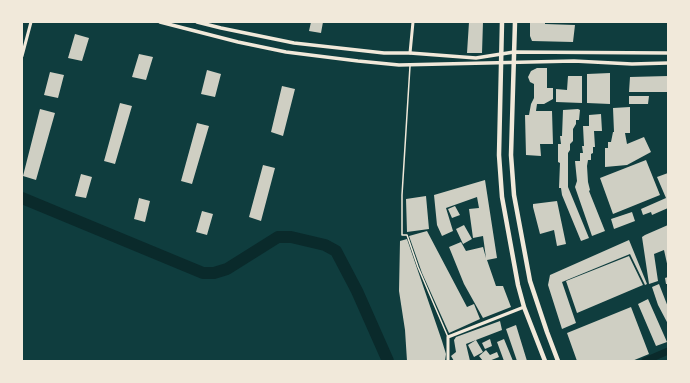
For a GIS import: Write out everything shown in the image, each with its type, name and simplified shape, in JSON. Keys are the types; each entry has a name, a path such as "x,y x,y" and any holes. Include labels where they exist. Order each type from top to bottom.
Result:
{"main road":[{"path":"502,22 499,155 502,197 514,266 524,307 545,361"},
{"path":"515,22 511,155 514,195 530,282 544,326 558,361"}],"street":[{"path":"22,56 31,22"},
{"path":"160,22 238,42 286,52 358,62 410,65 574,61 668,64"},
{"path":"197,22 294,43 384,52 476,58 514,52 668,53"},
{"path":"410,53 413,22"},
{"path":"448,361 448,336 524,307"}],"lane":[{"path":"410,65 402,195 402,235 407,235 418,267 448,336"}],"building":[{"path":"311,22 323,22 321,33 309,31"},
{"path":"469,22 483,22 482,53 467,53"},
{"path":"530,22 575,25 573,42 532,41 530,36"},
{"path":"665,22 665,23 647,23"},
{"path":"75,34 89,38 82,61 68,58"},
{"path":"139,54 153,57 146,80 132,77"},
{"path":"537,68 547,68 547,88 553,88 553,99 544,104 537,104 536,111 552,111 553,144 540,144 541,156 526,155 525,115 529,115 534,98 534,84 530,82 528,77 531,71"},
{"path":"207,70 221,74 215,97 201,94"},
{"path":"50,72 64,75 58,98 44,95"},
{"path":"610,73 610,104 587,103 587,74"},
{"path":"568,76 582,76 582,103 556,102 556,89 567,90"},
{"path":"668,76 668,92 629,92 630,77"},
{"path":"282,86 295,89 283,136 271,132"},
{"path":"629,96 649,96 648,104 629,104"},
{"path":"120,103 132,106 115,164 104,161"},
{"path":"630,107 630,133 625,133 627,144 644,137 651,152 627,165 605,167 605,148 608,148 608,142 611,142 614,132 613,108"},
{"path":"40,109 55,113 36,180 23,176"},
{"path":"563,110 580,110 579,120 576,120 576,124 573,129 573,141 570,144 570,150 568,153 568,187 589,238 581,241 562,195 561,188 559,188 560,163 558,162 558,144 561,144 560,136 562,136"},
{"path":"601,114 602,131 594,131 595,147 593,147 591,160 588,160 587,166 589,191 605,231 592,236 575,187 577,181 575,161 580,161 580,153 583,153 583,126 589,126 589,115"},
{"path":"197,123 209,126 192,184 181,181"},
{"path":"646,160 660,195 613,214 600,178"},
{"path":"263,165 275,168 261,221 249,217"},
{"path":"668,173 668,208 652,215 651,212 643,215 641,209 666,198 657,177"},
{"path":"81,174 92,177 86,198 75,196"},
{"path":"485,180 497,258 487,260 496,286 503,286 511,307 483,318 464,284 449,247 461,242 466,251 483,247 486,258 483,236 473,238 469,209 479,208 477,197 446,208 453,231 442,236 437,225 434,195"},
{"path":"426,196 429,229 407,232 406,199"},
{"path":"139,198 150,201 145,222 134,219"},
{"path":"557,201 566,244 557,246 554,230 540,234 533,204"},
{"path":"455,206 460,215 452,218 448,209"},
{"path":"202,211 213,214 207,235 196,232"},
{"path":"632,212 635,221 614,229 611,219"},
{"path":"464,225 472,239 463,244 456,229"},
{"path":"668,225 668,268 664,250 654,254 658,281 649,284 642,237"},
{"path":"427,231 467,307 474,304 480,319 449,333 422,273 409,236"},
{"path":"407,239 442,341 446,354 445,361 407,361 405,330 399,291 400,241"},
{"path":"629,240 647,284 645,285 630,254 562,282 576,323 562,329 548,285 550,275"},
{"path":"629,256 643,285 577,313 566,281"},
{"path":"668,277 668,284 666,284 665,278"},
{"path":"659,284 668,307 668,324 658,305 652,287"},
{"path":"648,299 667,342 656,346 638,304"},
{"path":"631,307 649,354 632,361 577,361 567,333"},
{"path":"500,321 502,330 466,344 470,361 454,361 451,356 456,352 454,340 456,337"},
{"path":"516,325 527,361 517,361 506,329"},
{"path":"490,339 492,346 485,349 482,343"},
{"path":"504,339 513,361 504,361 497,342"},
{"path":"476,340 483,352 474,357 468,345"},
{"path":"486,350 490,355 497,352 499,357 489,361 483,361 479,356"}],"waterway":[{"path":"22,198 203,273 214,273 227,269 278,237 291,237 325,245 336,251 357,291 388,361"},
{"path":"645,361 668,351"}]}
